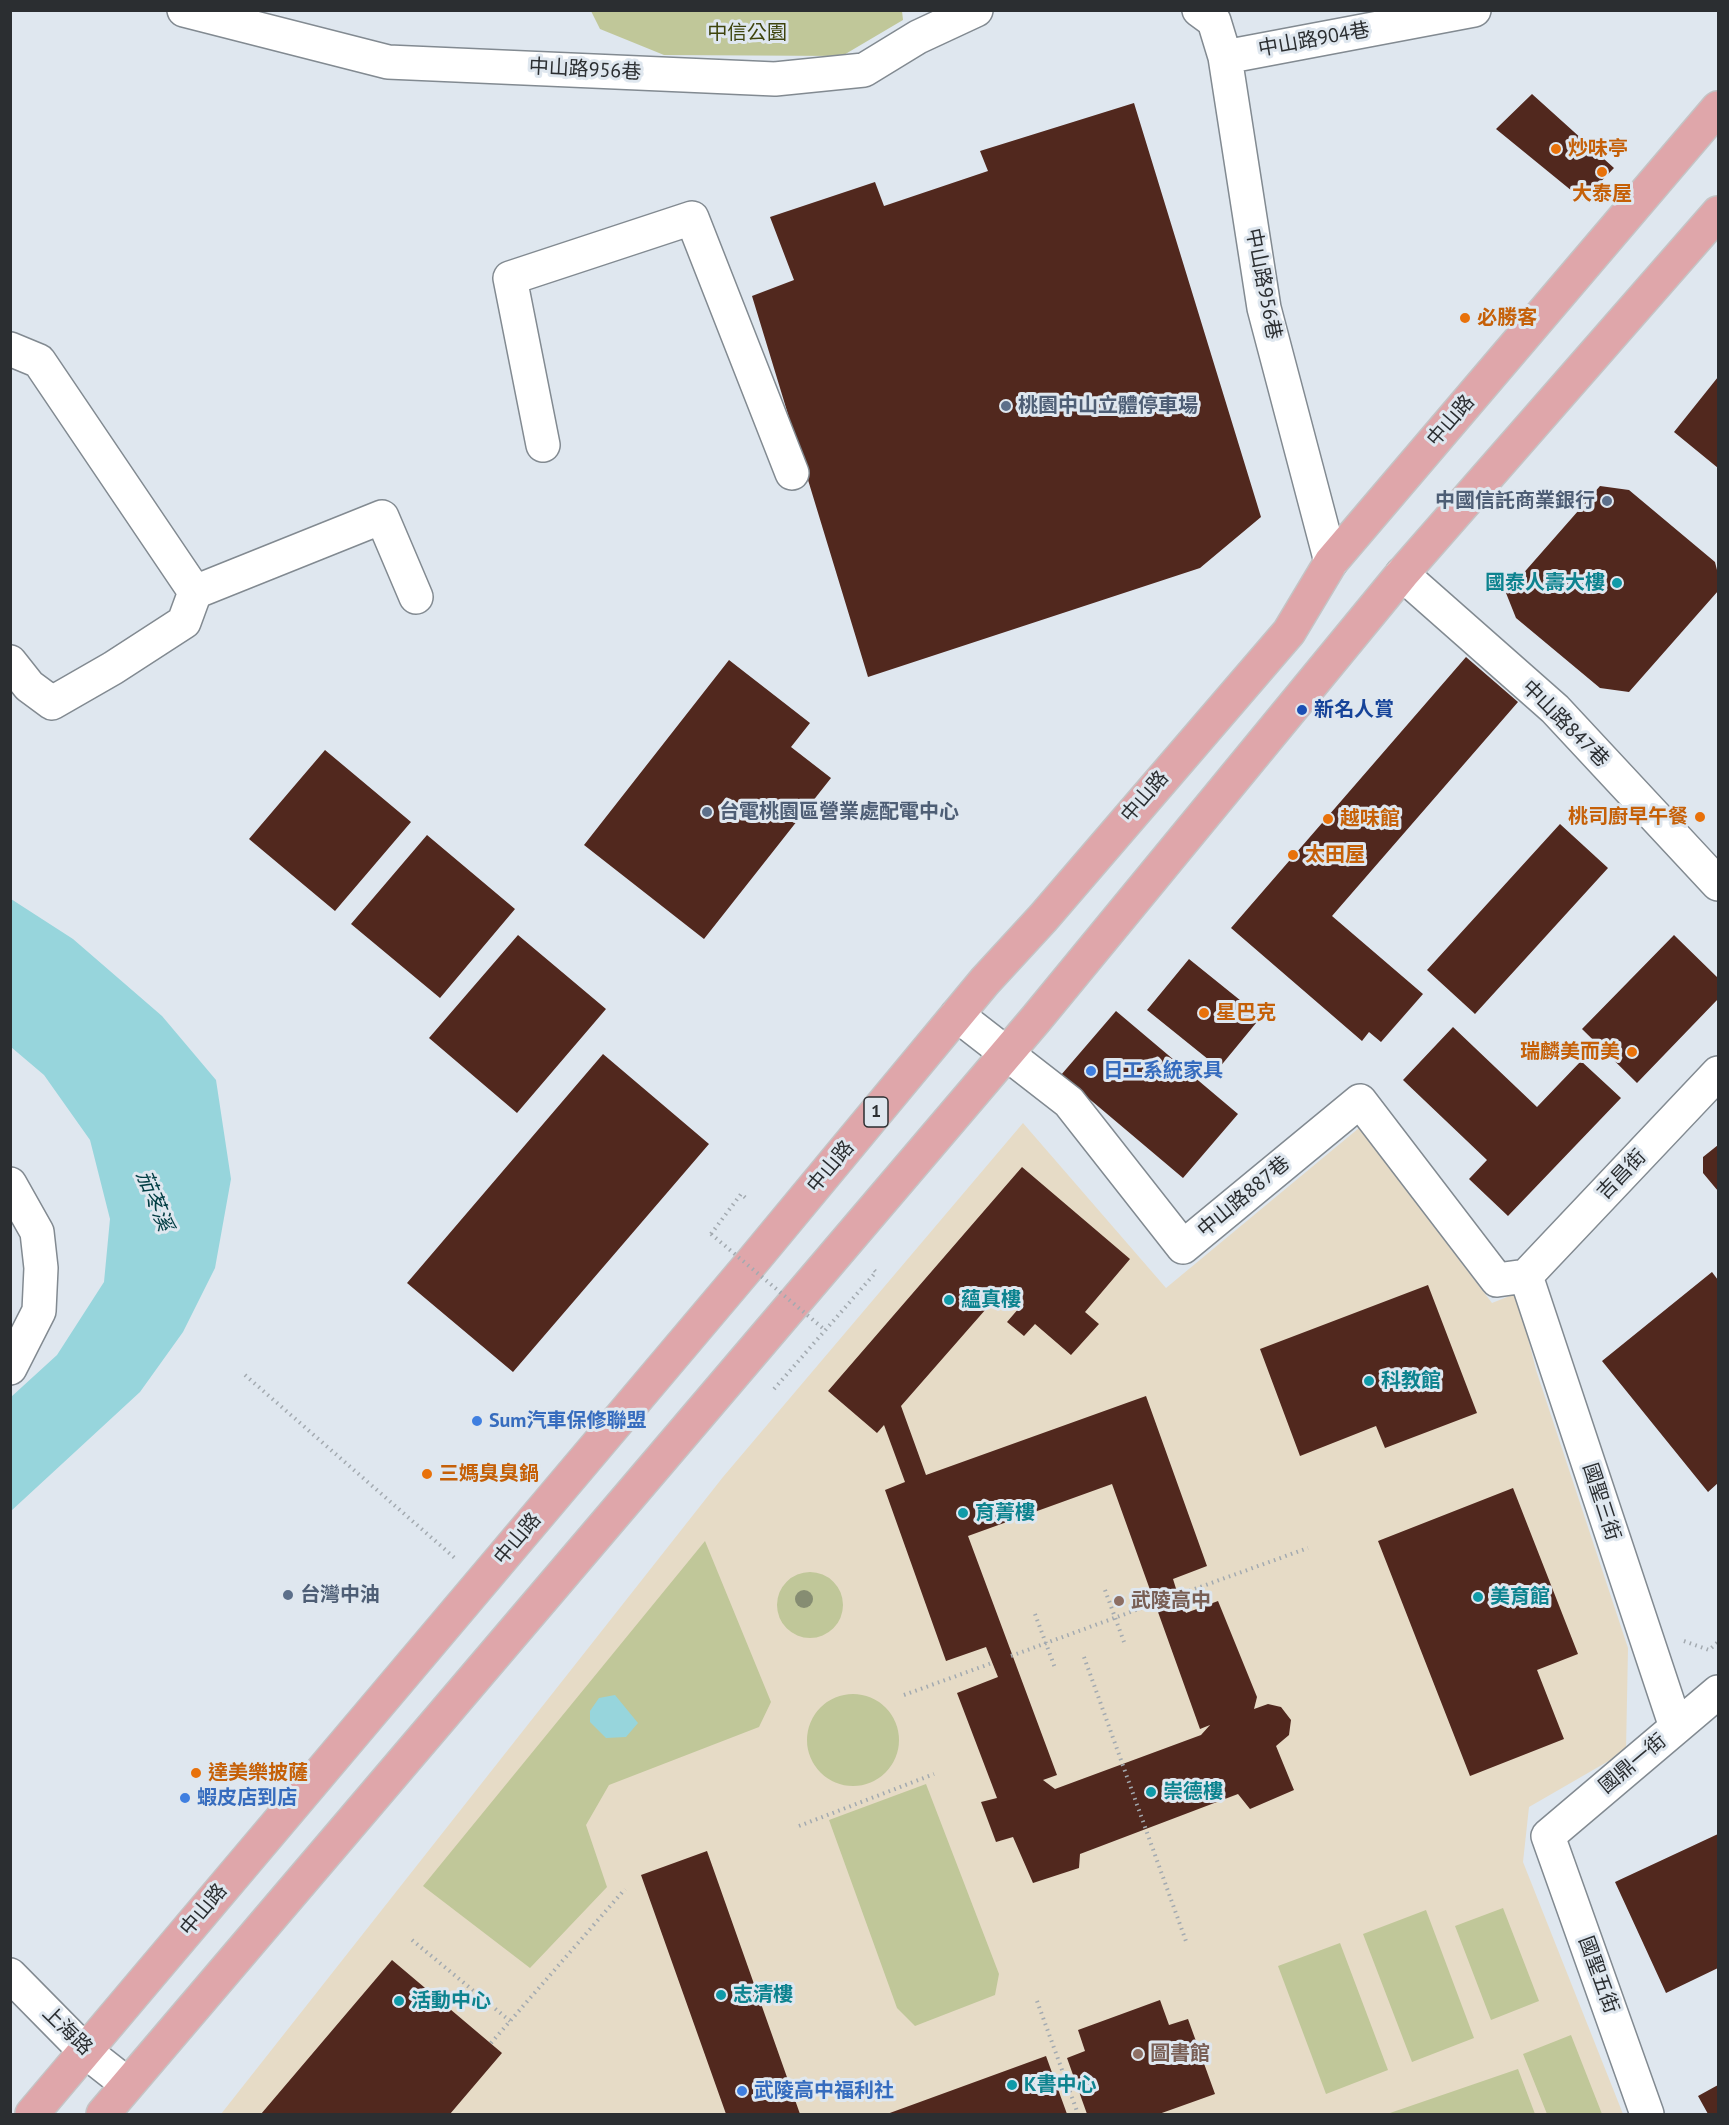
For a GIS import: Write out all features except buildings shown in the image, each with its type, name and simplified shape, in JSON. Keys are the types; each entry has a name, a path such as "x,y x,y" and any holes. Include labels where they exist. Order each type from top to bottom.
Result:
{"main road":[{"name":"中山路","path":"32,2115 752,1262 957,1015 1289,632 1331,562 1719,108"},
{"path":"103,2115 127,2084 1007,1052 1402,574 1719,213"}],"street":[{"name":"中山路956巷","path":"184,10 388,62 775,79 864,70 917,24 976,10"},
{"name":"中山路956巷","path":"1199,10 1214,21 1225,57 1264,308 1331,562"},
{"name":"中山路904巷","path":"1225,57 1474,10"},
{"path":"543,445 510,278 692,218 792,474"},
{"path":"10,349 39,361 195,592"},
{"path":"10,662 29,686 52,703 113,668 184,622 195,592 382,517 416,597"},
{"name":"中山路847巷","path":"1402,574 1555,709 1719,884"},
{"name":"中山路887巷","path":"957,1015 1069,1102 1183,1247 1360,1101 1497,1280 1526,1276"},
{"name":"吉昌街","path":"1526,1276 1719,1073"},
{"path":"10,1184 37,1232 41,1268 39,1311 10,1368"},
{"name":"國聖三街","path":"1526,1276 1676,1727"},
{"name":"國鼎一街","path":"1548,1836 1719,1692"},
{"name":"國聖五街","path":"1548,1836 1647,2115"},
{"name":"上海路","path":"10,1975 85,2051 127,2084"}],"path":[{"path":"748,1200 741,1194 711,1234 825,1330"},
{"path":"774,1389 875,1271"},
{"path":"244,1375 482,1581"},
{"path":"1178,1595 1308,1548"},
{"path":"1105,1590 1124,1642"},
{"path":"1011,1656 1155,1603"},
{"path":"1035,1614 1055,1668"},
{"path":"1681,1640 1709,1650 1719,1642"},
{"path":"1084,1657 1187,1944"},
{"path":"904,1695 992,1663"},
{"path":"799,1826 934,1774"},
{"path":"491,2043 625,1889"},
{"path":"412,1940 510,2021"},
{"path":"1037,2001 1078,2115"}],"shaded area":[{"name":"武陵高中","path":"1023,1123 1166,1288 1359,1128 1492,1303 1517,1293 1536,1370 1628,1648 1626,1751 1529,1807 1523,1862 1623,2114 221,2114 723,1477"}],"green space":[{"name":"中信公園","path":"591,11 902,11 903,20 842,56 664,55 600,29"},
{"path":"705,1541 771,1702 759,1727 609,1785 586,1825 607,1887 530,1968 423,1886"},
{"path":"810,1572 822,1575 833,1582 840,1593 843,1605 840,1617 833,1628 822,1635 810,1638 798,1635 787,1628 780,1617 777,1605 780,1593 787,1582 798,1575"},
{"path":"853,1694 871,1697 886,1707 896,1722 899,1740 896,1758 886,1773 871,1783 853,1786 835,1783 820,1773 810,1758 807,1740 810,1722 820,1707 835,1697"},
{"path":"926,1784 999,1974 995,1995 915,2026 897,2008 829,1820"},
{"path":"1503,1908 1539,2001 1491,2020 1455,1926"},
{"path":"1426,1910 1474,2038 1412,2062 1363,1934"},
{"path":"1340,1943 1388,2070 1326,2094 1278,1966"},
{"path":"1571,2035 1602,2114 1547,2114 1523,2054"},
{"path":"1518,2069 1535,2114 1387,2114"}],"water":[{"name":"茄苳溪","path":"11,899 73,939 162,1016 216,1080 231,1179 215,1268 183,1332 140,1392 11,1511 11,1397 57,1355 104,1282 110,1219 90,1140 44,1075 11,1047"},
{"path":"615,1695 638,1723 626,1737 606,1738 590,1722 590,1711 599,1698"}],"place":[{"name":"炒味亭","path":"1556,149"},
{"name":"大泰屋","path":"1602,172"},
{"name":"必勝客","path":"1465,318"},
{"name":"桃園中山立體停車場","path":"1006,406"},
{"name":"中國信託商業銀行","path":"1607,501"},
{"name":"國泰人壽大樓","path":"1617,583"},
{"name":"新名人賞","path":"1302,710"},
{"name":"台電桃園區營業處配電中心","path":"707,812"},
{"name":"桃司廚早午餐","path":"1700,817"},
{"name":"越味館","path":"1328,819"},
{"name":"太田屋","path":"1293,855"},
{"name":"星巴克","path":"1204,1013"},
{"name":"瑞麟美而美","path":"1632,1052"},
{"name":"日工系統家具","path":"1091,1071"},
{"name":"蘊真樓","path":"949,1300"},
{"name":"科教館","path":"1369,1381"},
{"name":"Sum汽車保修聯盟","path":"477,1421"},
{"name":"三媽臭臭鍋","path":"427,1474"},
{"name":"育菁樓","path":"963,1513"},
{"name":"台灣中油","path":"288,1595"},
{"name":"美育館","path":"1478,1597"},
{"name":"武陵高中","path":"1119,1601"},
{"name":"達美樂披薩","path":"196,1773"},
{"name":"崇德樓","path":"1151,1792"},
{"name":"蝦皮店到店","path":"185,1798"},
{"name":"志清樓","path":"721,1995"},
{"name":"活動中心","path":"399,2001"},
{"name":"圖書館","path":"1138,2054"},
{"name":"K書中心","path":"1012,2085"},
{"name":"武陵高中福利社","path":"742,2091"}]}
